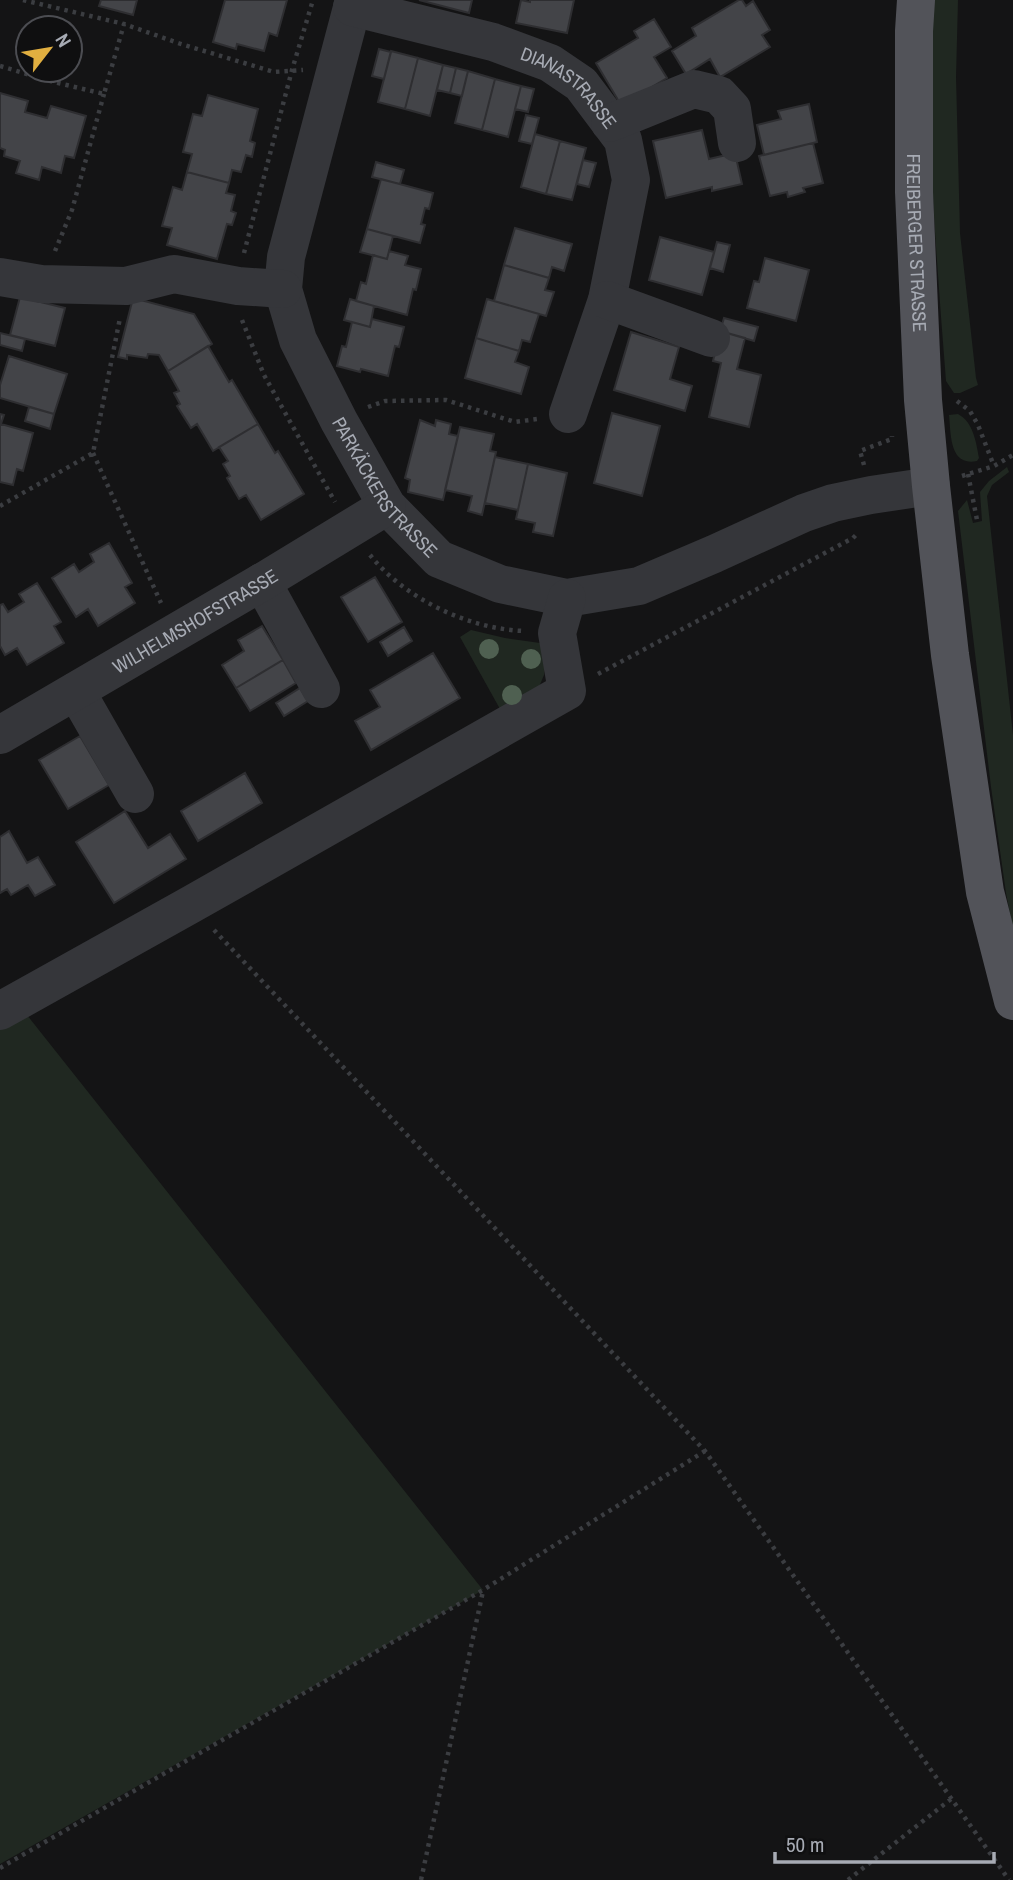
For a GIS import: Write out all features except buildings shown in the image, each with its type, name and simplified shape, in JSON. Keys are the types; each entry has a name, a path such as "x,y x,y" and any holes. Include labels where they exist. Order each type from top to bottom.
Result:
{"main road":[{"name":"FREIBERGER STRASSE","path":"916,0 914,192 923,400 931,486 950,655 985,892 1013,1001"}],"street":[{"name":"PARKÄCKERSTRASSE","path":"353,4 286,257 283,289 298,340 339,421 387,506 439,559 500,584 567,598 639,586 804,513 834,503 931,486"},
{"name":"DIANASTRASSE","path":"353,4 492,42 550,63 581,84 623,140 631,180 607,300 568,414"},
{"path":"610,123 694,89 719,95 732,109 737,143"},
{"path":"0,277 41,284 126,286 174,274 238,286 283,289"},
{"path":"607,300 711,338"},
{"name":"WILHELMSHOFSTRASSE","path":"0,735 387,506"},
{"path":"262,582 321,689"},
{"path":"0,1011 567,691 557,633 567,598"},
{"path":"76,691 135,794"}],"path":[{"path":"23,0 124,24 274,72 335,71"},
{"path":"41,284 72,210 124,24"},
{"path":"0,66 104,94"},
{"path":"126,286 93,453 174,632"},
{"path":"339,421 385,401 446,400 514,422 568,414"},
{"path":"0,506 93,453"},
{"path":"994,466 1013,455"},
{"path":"968,474 977,520"},
{"path":"567,691 853,538"},
{"path":"190,905 705,1451 1009,1880"},
{"path":"0,1868 483,1590 705,1451"},
{"path":"421,1880 483,1590"},
{"path":"848,1880 951,1799"}],"shaded area":[{"path":"930,0 958,0 956,77 960,233 978,385 960,393 954,393 946,381 942,333 931,143"},
{"path":"958,414 967,422 973,433 979,458 977,461 961,459 953,447 949,415"},
{"path":"1007,467 1009,472 992,485 987,496 1013,735 1013,929 991,787 958,511 967,500 973,523 982,521 980,492"},
{"path":"471,630 547,644 544,675 533,701 505,718 460,637"},
{"path":"23,1010 483,1590 0,1864 0,1023"}]}
